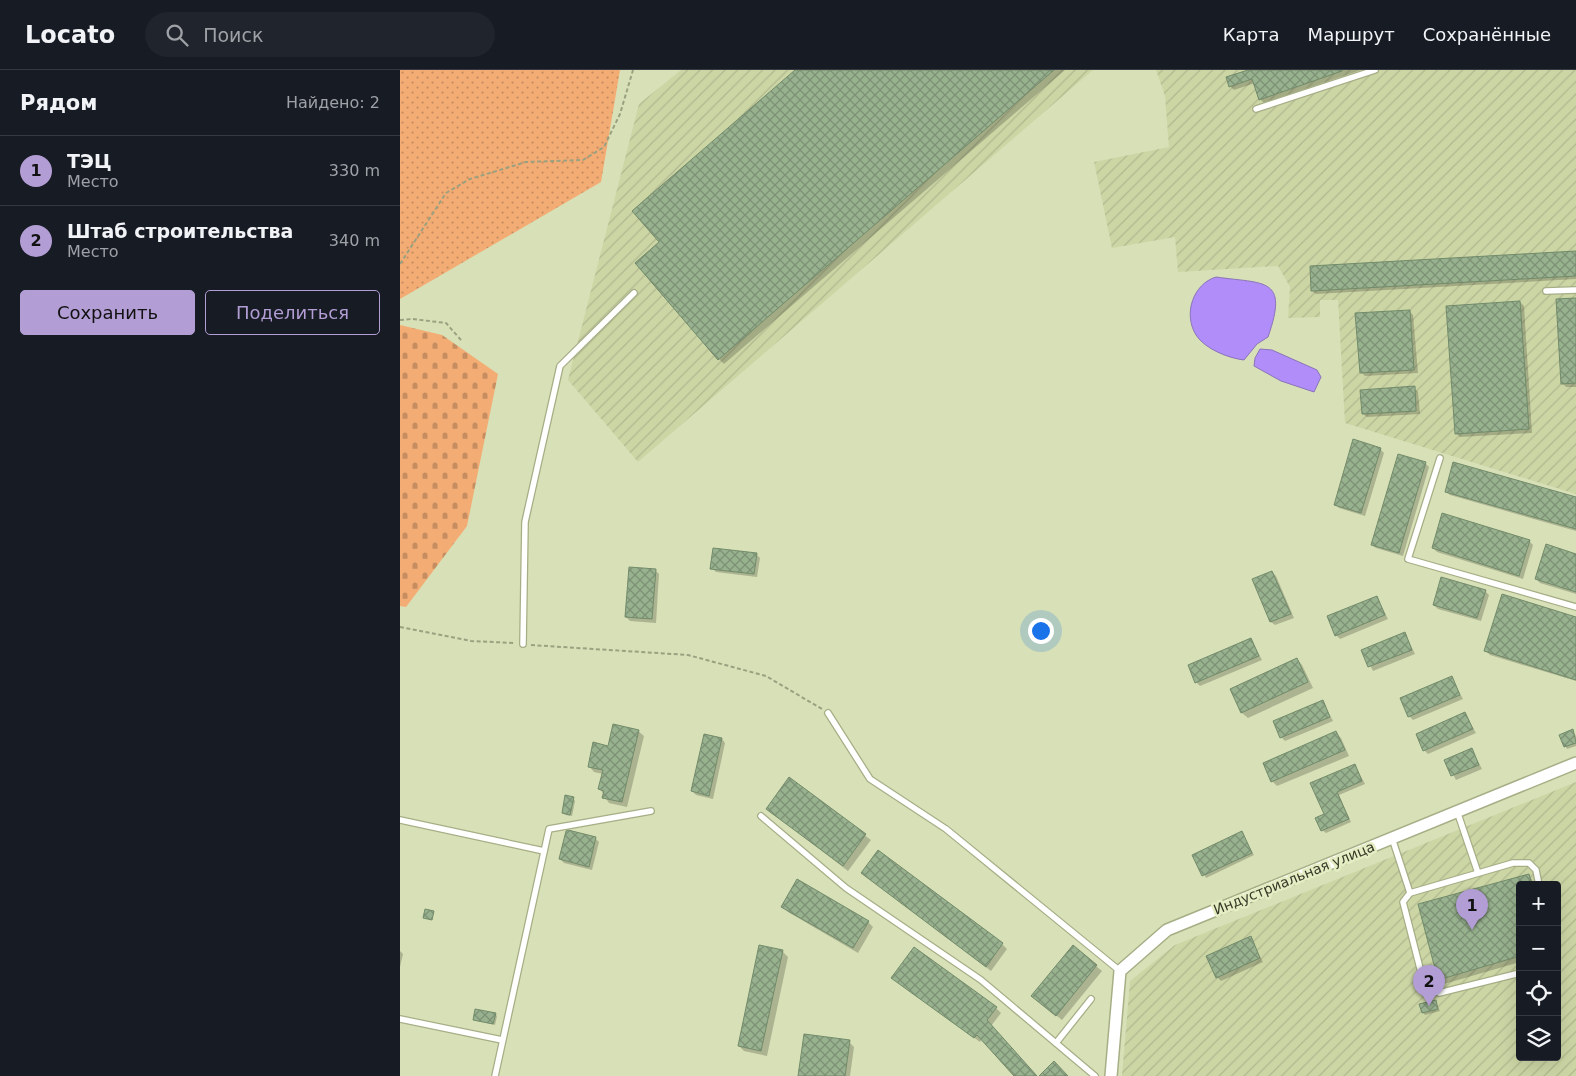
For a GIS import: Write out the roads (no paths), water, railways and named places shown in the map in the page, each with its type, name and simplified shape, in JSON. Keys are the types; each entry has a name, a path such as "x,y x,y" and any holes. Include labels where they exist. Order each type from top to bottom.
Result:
{"street":[{"name":"Индустриальная улица","path":"1120,971 1168,930 1576,763"},
{"path":"1112,1076 1120,971"}],"lane":[{"path":"1256,109 1375,70"},
{"path":"1546,291 1576,290"},
{"path":"523,644 525,522 560,366 634,293"},
{"path":"1440,458 1408,558 1576,608"},
{"path":"828,713 870,779 946,829 1120,971"},
{"path":"495,1076 549,829 650,811"},
{"path":"1458,811 1478,873"},
{"path":"761,816 846,888 981,980 1095,1076"},
{"path":"400,820 544,851"},
{"path":"1392,838 1410,893"},
{"path":"1516,974 1439,993 1424,984 1403,902 1410,893 1513,863 1529,863 1536,870 1538,881"},
{"path":"1056,1043 1091,999"},
{"path":"400,1018 502,1040"}],"place":[{"name":"ТЭЦ","path":"1472,930"},
{"name":"Штаб строительства","path":"1429,1006"}]}
